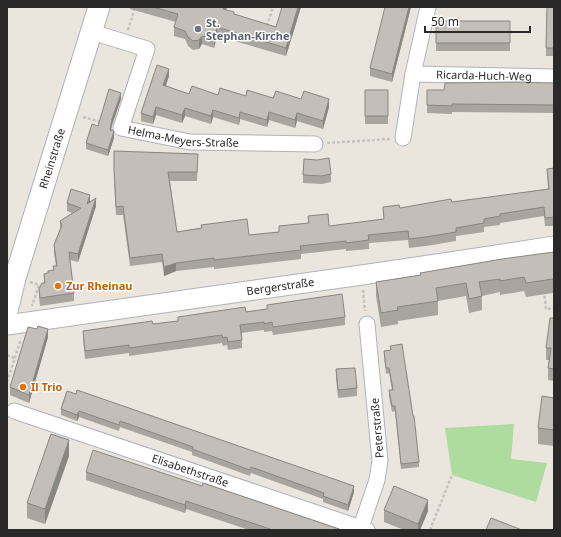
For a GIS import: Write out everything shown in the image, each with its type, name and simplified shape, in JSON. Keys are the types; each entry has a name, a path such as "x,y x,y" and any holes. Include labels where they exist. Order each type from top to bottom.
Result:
{"main road":[{"name":"Rheinstraße","path":"7,311 15,278 99,7"}],"street":[{"path":"403,138 413,74 428,7"},
{"name":"Helma-Meyers-Straße","path":"92,32 146,49 121,128 190,142 315,144"},
{"name":"Ricarda-Huch-Weg","path":"413,74 554,77"},
{"name":"Bergerstraße","path":"7,325 362,275 554,246"},
{"name":"Peterstraße","path":"362,529 377,480 380,461 367,324"},
{"name":"Elisabethstraße","path":"14,412 362,529"}],"path":[{"path":"124,42 135,7"},
{"path":"261,24 268,26 274,7"},
{"path":"67,112 121,128"},
{"path":"315,144 403,138"},
{"path":"362,275 367,324"},
{"path":"544,289 546,309 554,308"},
{"path":"7,355 15,358"},
{"path":"430,530 452,475"}],"green space":[{"path":"514,424 511,459 547,463 536,502 452,475 445,428"}],"building":[{"path":"153,7 224,7 223,9 234,12 234,14 276,27 282,7 298,7 286,48 217,27 214,39 202,36 199,40 193,41 188,37 185,31 174,27 178,14"},
{"path":"385,7 409,7 392,74 370,68"},
{"path":"547,7 554,7 554,48 546,48"},
{"path":"436,21 510,21 510,43 436,43"},
{"path":"157,65 169,69 163,85 189,94 192,86 218,95 220,88 246,96 247,90 273,98 276,91 301,99 304,91 329,99 323,121 297,113 295,120 269,112 267,120 240,112 239,118 213,110 211,116 185,108 182,115 156,107 153,117 141,113"},
{"path":"445,83 554,83 554,105 427,105 427,90 444,90"},
{"path":"109,89 121,93 112,119 110,130 114,131 108,150 86,143 92,124 98,126"},
{"path":"365,90 388,90 388,116 365,116"},
{"path":"114,151 198,154 197,172 168,172 177,232 202,228 201,225 247,219 249,235 279,232 279,226 309,223 308,216 328,214 329,226 384,219 383,207 399,205 400,208 451,199 452,202 549,189 547,169 554,168 554,217 545,218 544,207 500,214 500,216 484,219 484,223 456,228 456,232 426,237 409,239 408,231 368,235 369,240 300,246 301,250 214,260 214,258 176,263 164,267 162,254 130,258 123,206 116,207"},
{"path":"329,158 331,174 322,176 303,175 304,159 317,160"},
{"path":"71,189 90,195 87,204 96,198 78,254 69,252 74,293 40,298 39,289 42,283 45,283 44,274 48,273 48,271 54,270 53,266 57,266 54,245 62,225 60,221 81,208 67,203"},
{"path":"554,252 554,285 553,279 526,283 524,277 500,281 500,279 479,282 482,296 469,299 466,283 436,288 438,301 397,307 398,310 381,313 376,282 502,259"},
{"path":"342,294 345,317 273,327 272,322 264,324 264,322 240,325 242,340 228,342 227,337 223,338 222,335 129,348 129,345 85,351 83,331 152,321 153,324 178,321 178,317 245,307 246,312 267,309 267,305"},
{"path":"550,318 554,318 554,369 548,368 551,348 546,348"},
{"path":"38,326 48,329 29,395 10,387 28,327 37,329"},
{"path":"402,344 414,416 419,462 401,464 395,406 392,406 389,390 393,390 389,368 386,368 384,351 391,350 390,346"},
{"path":"355,368 357,388 338,390 336,369"},
{"path":"77,390 354,486 348,505 323,496 324,493 251,467 250,470 192,449 193,447 120,421 119,425 79,411 77,415 61,409 67,391 76,394"},
{"path":"542,396 554,398 554,430 538,428"},
{"path":"51,434 69,440 45,509 27,503"},
{"path":"93,450 202,486 203,483 339,529 273,530 186,501 185,505 86,472"},
{"path":"394,486 428,500 418,524 384,510"},
{"path":"491,518 522,530 486,530"}],"place":[{"name":"St. Stephan-Kirche","path":"198,29"},
{"name":"Zur Rheinau","path":"58,286"},
{"name":"Il Trio","path":"23,387"}]}
